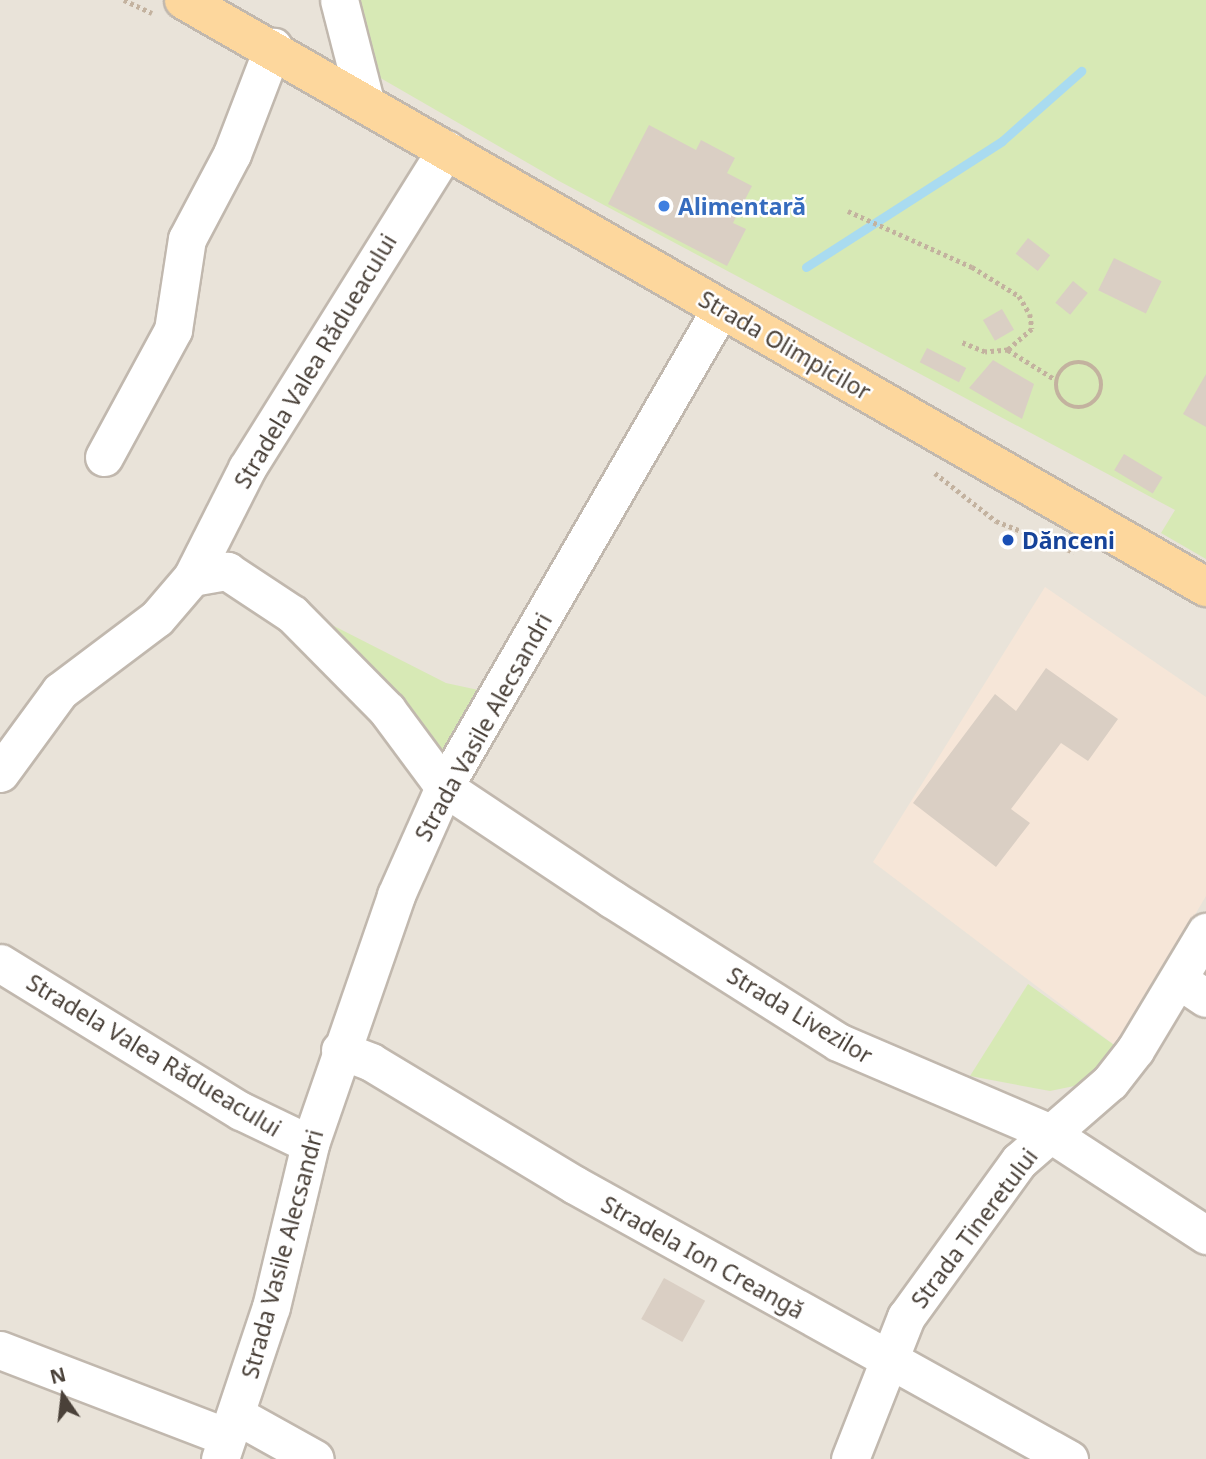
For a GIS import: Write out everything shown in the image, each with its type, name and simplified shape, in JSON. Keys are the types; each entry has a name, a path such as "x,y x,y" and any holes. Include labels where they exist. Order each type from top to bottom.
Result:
{"main road":[{"name":"Strada Olimpicilor","path":"184,0 273,47 1206,587"}],"street":[{"path":"339,0 365,101"},
{"path":"104,457 173,330 187,239 232,154 273,47"},
{"name":"Stradela Valea Rădueacului","path":"0,773 60,691 157,618 192,577 247,468 446,149"},
{"name":"Strada Vasile Alecsandri","path":"228,1437 310,1144 396,895 444,787 721,308"},
{"path":"192,577 227,571 292,614 387,710 444,787"},
{"name":"Strada Livezilor","path":"444,787 838,1042 1048,1132 1206,1235"},
{"name":"Strada Tineretului","path":"854,1455 887,1361 906,1317 1019,1161 1048,1132 1110,1082 1192,989 1206,932"},
{"name":"Stradela Valea Rădueacului","path":"0,963 241,1111 310,1144"},
{"name":"Stradela Ion Creangă","path":"340,1051 371,1062 887,1361 1069,1459"},
{"path":"0,1350 228,1437 315,1459"}],"path":[{"path":"848,211 887,231 972,267 1019,296 1032,329 1008,350 985,352 960,342"},
{"path":"1008,350 1056,380"},
{"path":"1085,364 1100,378 1100,393 1090,405 1068,406 1058,395 1056,380 1064,368 1085,364"}],"shaded area":[{"path":"0,0 553,0 1206,209 1206,1459 0,1459"},
{"path":"1045,587 1206,697 1206,896 1117,1047 873,862"}],"green space":[{"path":"354,0 1206,0 1206,559 1161,533 1175,510 559,181 370,72"},
{"path":"334,626 446,683 483,691 443,764 334,639"},
{"path":"1028,984 1117,1047 1079,1085 1050,1091 970,1076"}],"building":[{"path":"649,125 696,150 701,140 735,158 727,173 752,186 733,223 746,229 727,266 608,204"},
{"path":"1028,238 1050,255 1038,271 1016,254"},
{"path":"1114,258 1162,281 1146,314 1098,290"},
{"path":"1073,281 1088,293 1070,315 1055,303"},
{"path":"1002,309 1014,330 995,341 983,320"},
{"path":"927,348 966,368 959,382 920,362"},
{"path":"993,360 1034,384 1022,419 969,388"},
{"path":"1206,374 1206,427 1183,414"},
{"path":"1124,454 1163,477 1153,493 1114,470"},
{"path":"1046,668 1118,719 1088,761 1061,743 1011,809 1030,823 996,867 913,803 995,694 1016,711"},
{"path":"664,1278 705,1301 682,1342 641,1319"}],"waterway":[{"path":"806,267 1002,141 1081,71"}],"place":[{"name":"Alimentară","path":"664,206"},
{"name":"Dănceni","path":"1008,540"}]}
